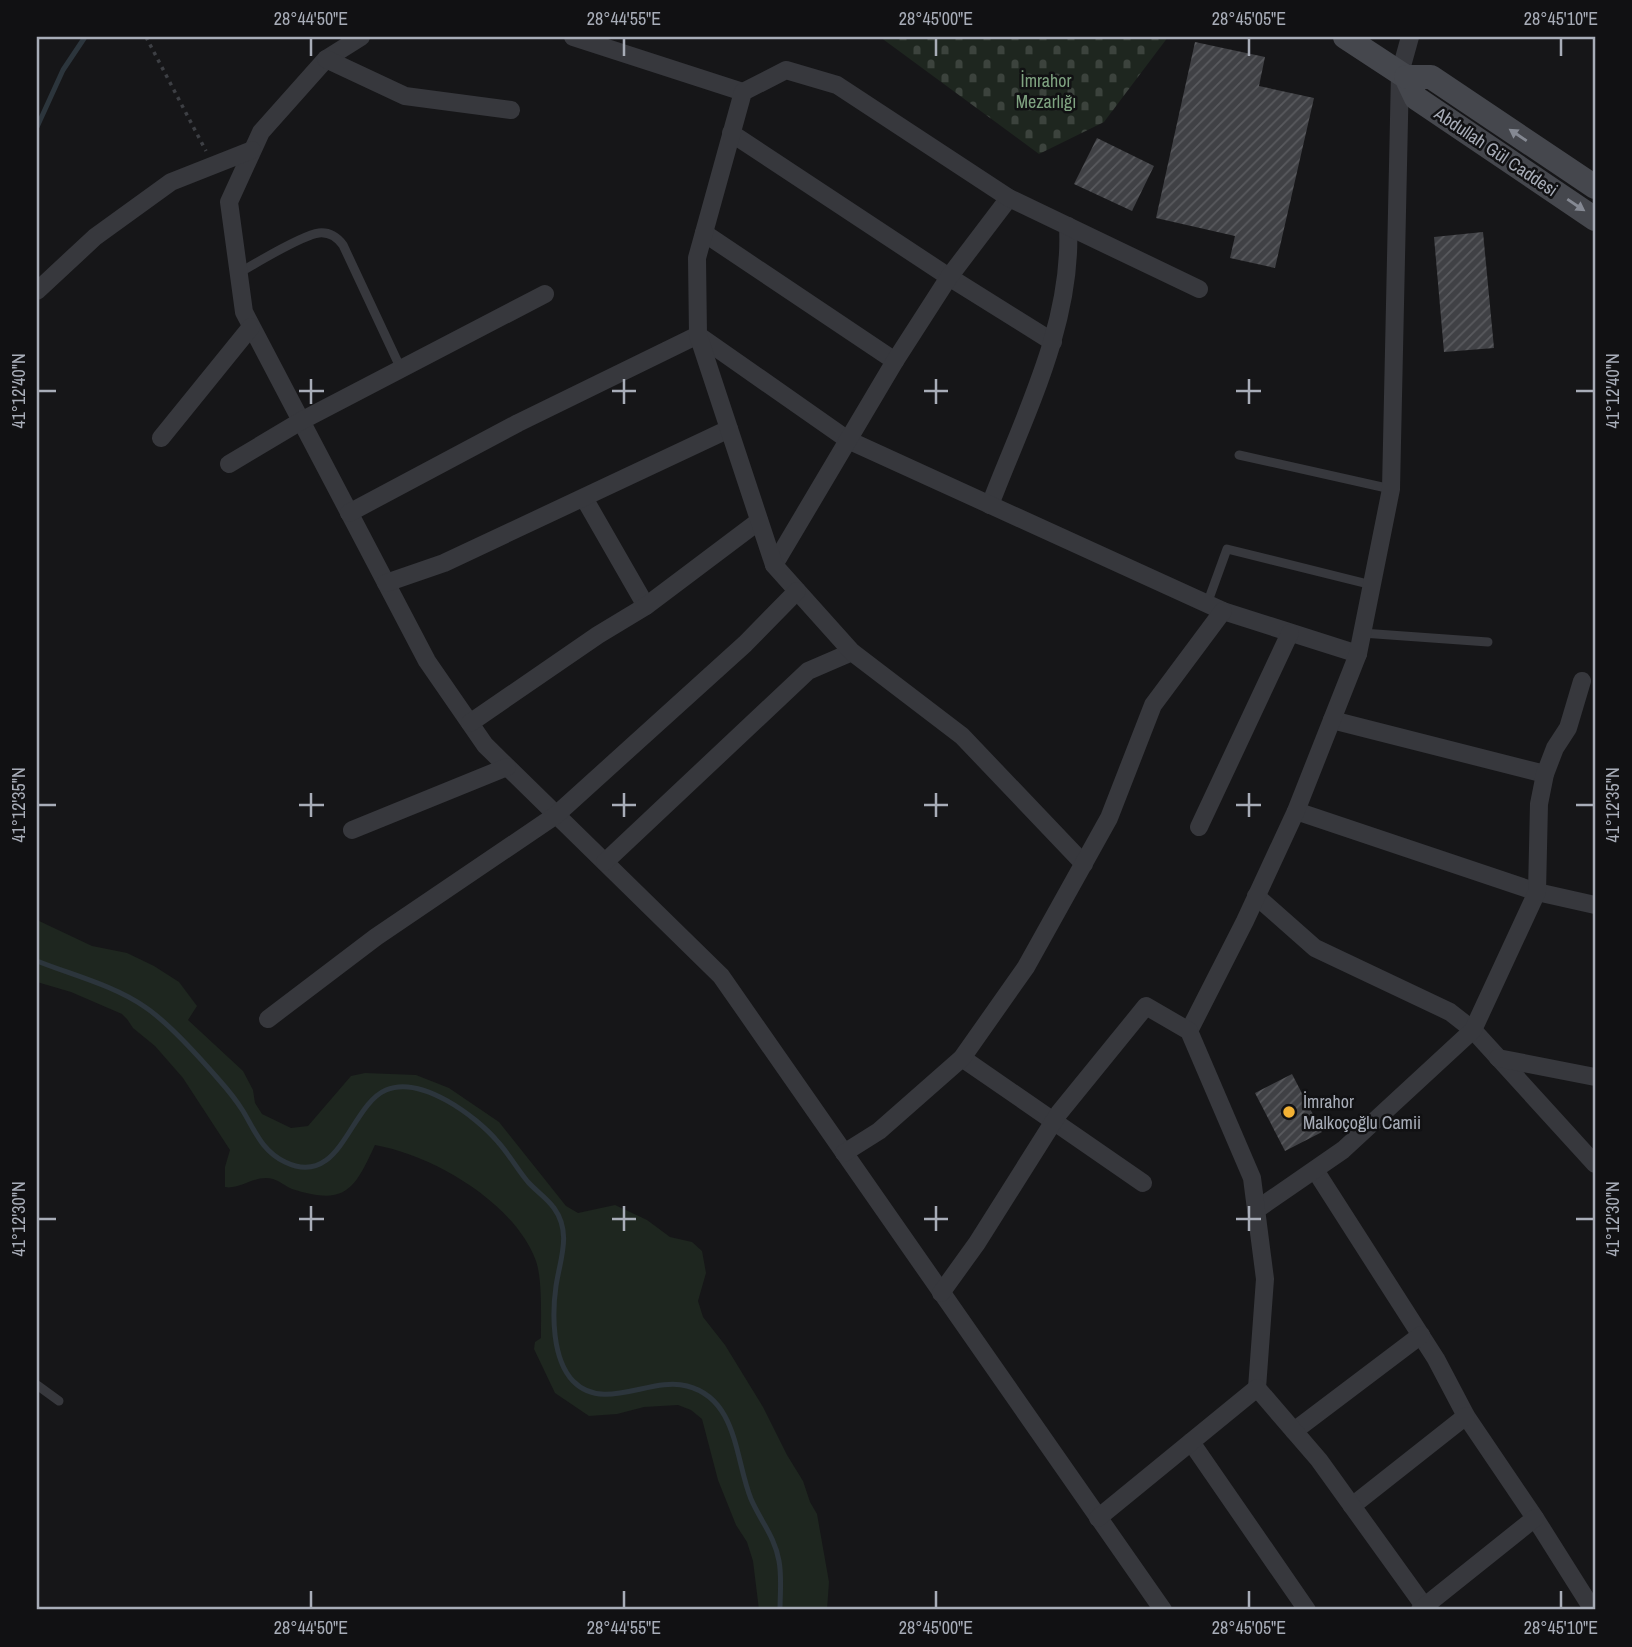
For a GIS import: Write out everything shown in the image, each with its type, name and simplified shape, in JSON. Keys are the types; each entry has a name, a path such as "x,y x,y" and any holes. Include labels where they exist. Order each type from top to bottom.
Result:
{"street":[{"path":"361,37 327,59 261,132 229,202 244,312 251,327 427,661 485,745 721,976 1163,1610"},
{"path":"573,37 743,92 786,70 837,85 1009,198 1199,289"},
{"name":"Abdullah Gül Caddesi","path":"1345,37 1403,75 1416,98 1595,219"},
{"path":"1189,1031 1296,811 1358,654 1391,489 1403,75 1410,37"},
{"path":"327,59 405,96 511,110"},
{"name":"Abdullah Gül Caddesi","path":"1403,75 1432,77 1595,187"},
{"path":"743,92 697,258 698,335 774,565 852,652 962,736 1084,864"},
{"path":"731,133 1053,342"},
{"path":"37,291 95,237 171,182 253,150"},
{"path":"774,565 895,361 949,277 1009,198"},
{"path":"990,505 1053,342 1070,256 1068,226"},
{"path":"704,233 895,361"},
{"path":"229,464 301,421 545,294"},
{"path":"161,438 251,327"},
{"path":"698,335 848,440 1215,607 1358,654"},
{"path":"349,513 518,424 698,335"},
{"path":"386,583 444,563 729,429"},
{"path":"584,498 646,606"},
{"path":"470,723 598,635 646,606 760,521"},
{"path":"268,1019 376,937 556,814 745,645 797,591"},
{"path":"844,1153 879,1130 962,1058 1026,967 1109,818 1153,705 1215,607"},
{"path":"1199,827 1290,633"},
{"path":"605,862 808,671 852,652"},
{"path":"1256,1210 1343,1150 1473,1030 1537,892 1539,804 1545,774 1555,748 1568,728 1582,681"},
{"path":"1332,720 1545,774"},
{"path":"352,830 507,767"},
{"path":"1296,811 1537,892 1595,905"},
{"path":"1256,896 1315,948 1450,1012 1473,1030 1595,1164"},
{"path":"941,1293 977,1243 1053,1122 1146,1006 1189,1031 1252,1178 1265,1279 1257,1388 1320,1460 1424,1609 1535,1518"},
{"path":"962,1058 1143,1183"},
{"path":"1497,1058 1595,1077"},
{"path":"1315,1170 1421,1335 1466,1416 1594,1610"},
{"path":"1294,1431 1421,1335"},
{"path":"1098,1518 1257,1388"},
{"path":"1352,1506 1466,1416"},
{"path":"1191,1442 1307,1610"}],"lane":[{"path":"239,272 310,235 326,233 333,236 343,244 401,369"},
{"path":"1239,455 1391,489"},
{"path":"1215,607 1227,549 1372,585"},
{"path":"1362,634 1488,642"},
{"path":"37,1385 59,1401"}],"path":[{"path":"146,37 214,165"}],"green space":[{"name":"İmrahor Mezarlığı","path":"880,37 1168,37 1104,122 1039,154"},
{"path":"37,920 92,946 127,953 179,982 197,1006 188,1020 243,1071 262,1114 291,1128 308,1126 351,1076 365,1073 416,1075 449,1088 499,1122 566,1206 578,1213 615,1205 647,1220 670,1237 692,1242 702,1251 706,1273 698,1301 703,1317 725,1345 763,1407 803,1481 817,1514 829,1582 827,1610 759,1610 753,1561 747,1542 736,1525 718,1480 702,1419 691,1410 678,1405 644,1407 617,1414 589,1416 555,1393 534,1349 535,1342 541,1338 540,1286 536,1261 510,1220 491,1201 446,1171 422,1159 375,1145 354,1183 336,1194 310,1194 267,1178 225,1187 225,1167 230,1150 183,1078 155,1046 133,1028 122,1014 71,992 37,982"}],"building":[{"path":"1195,42 1265,57 1259,86 1314,98 1275,268 1230,258 1235,236 1156,218"},
{"path":"1097,138 1154,166 1132,211 1074,184"},
{"path":"1483,232 1494,348 1444,352 1434,237"},
{"name":"İmrahor Malkoçoğlu Camii","path":"1292,1074 1322,1132 1285,1151 1255,1093"}],"waterway":[{"path":"37,127 63,70 85,37"},
{"path":"37,961 120,992 164,1022 226,1088 270,1152 285,1162 304,1167 319,1164 332,1155 362,1112 373,1099 386,1090 400,1087 431,1093 476,1121 502,1147 559,1217 564,1237 556,1286 554,1323 557,1349 566,1372 585,1390 599,1394 673,1384 704,1393 716,1404 732,1433 751,1499 777,1552 780,1610"}],"place":[{"name":"İmrahor Malkoçoğlu Camii","path":"1289,1112"}]}
